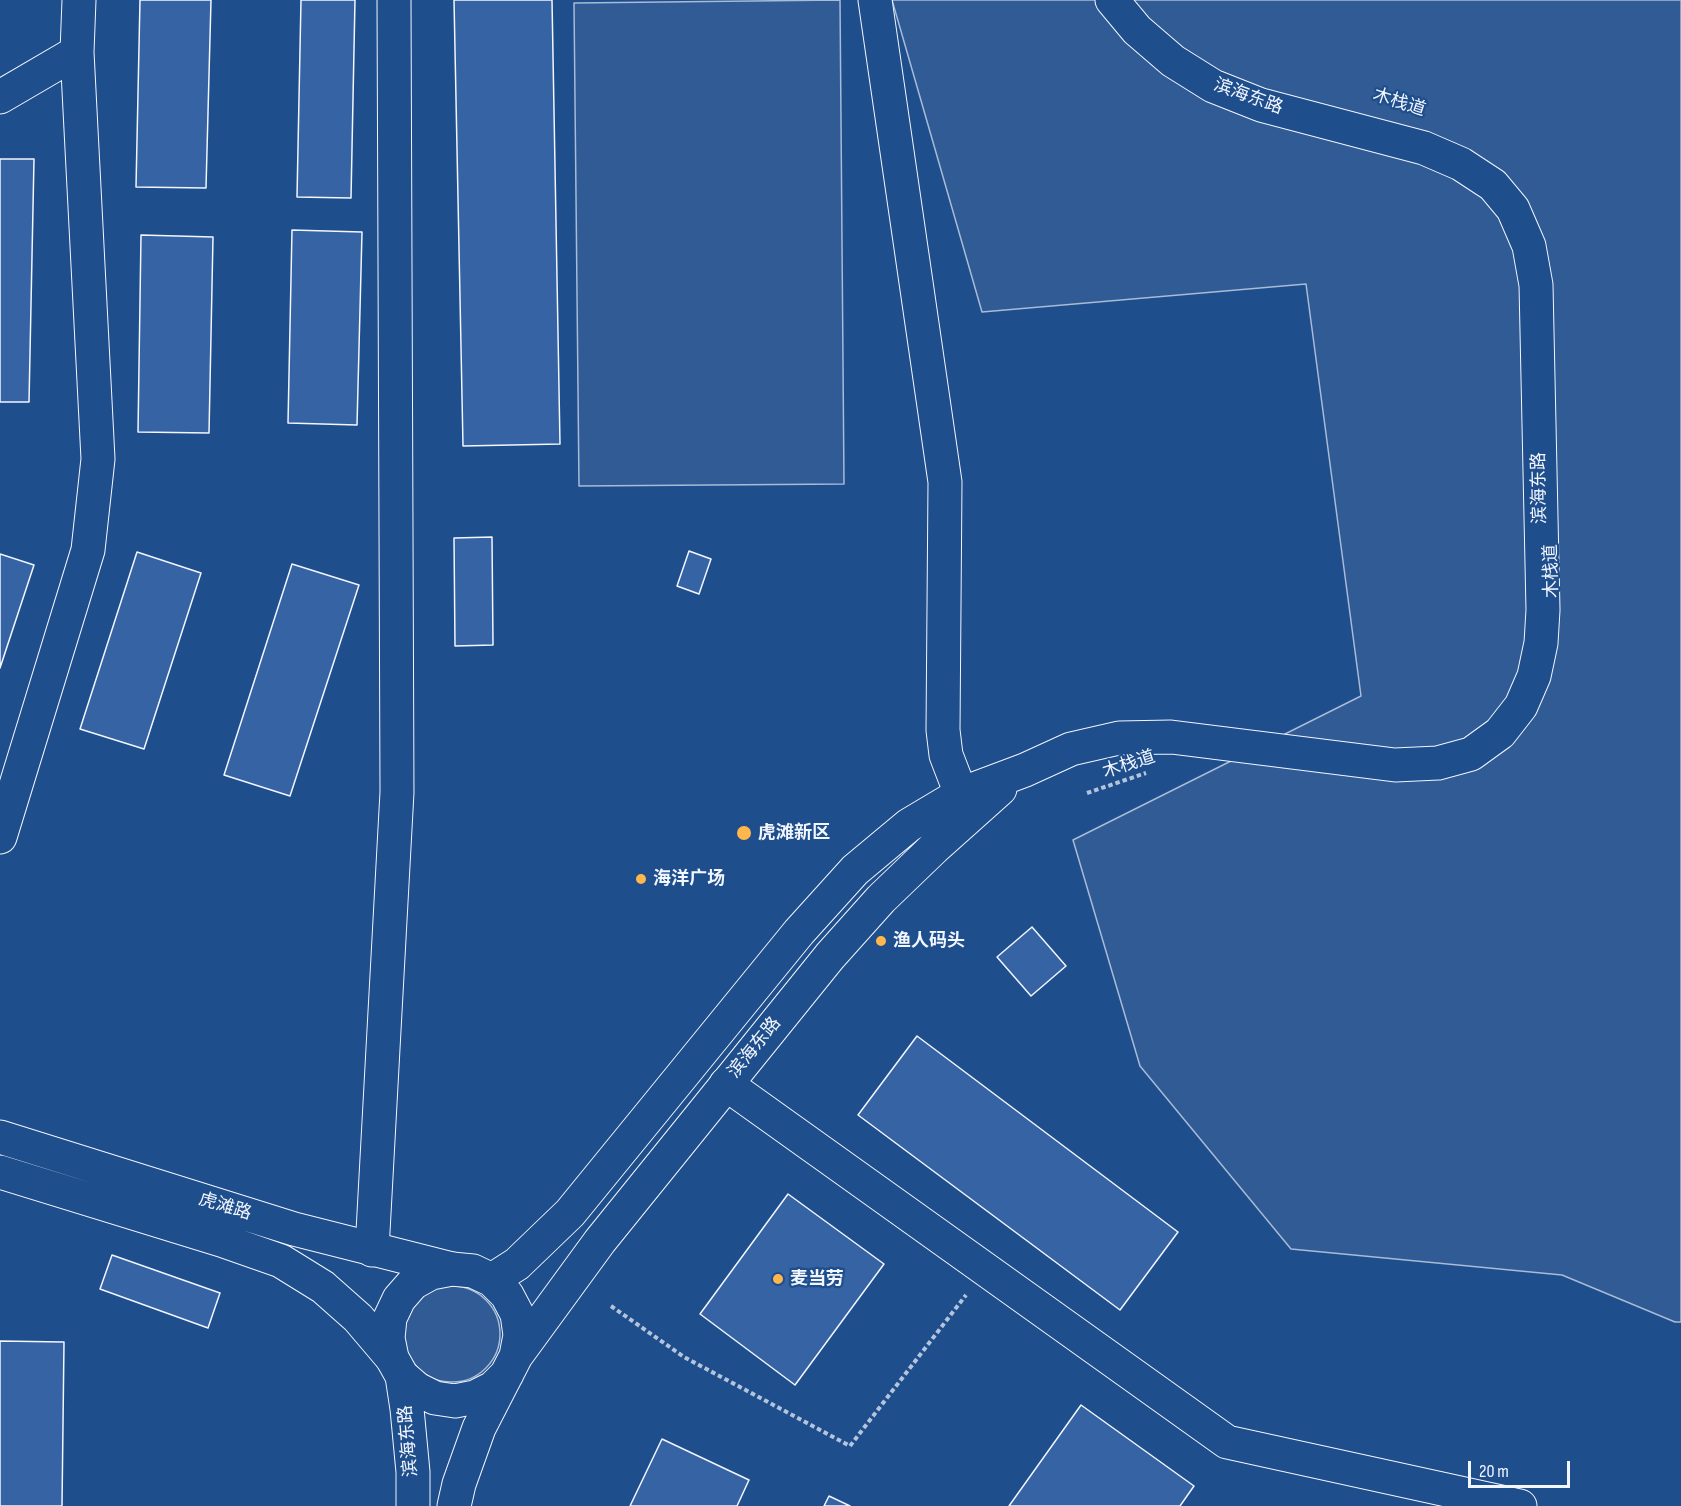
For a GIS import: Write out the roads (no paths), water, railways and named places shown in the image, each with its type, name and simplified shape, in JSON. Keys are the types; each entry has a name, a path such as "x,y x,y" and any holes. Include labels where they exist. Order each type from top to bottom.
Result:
{"main road":[{"path":"0,837 88,550 98,459 77,52 79,0"},
{"path":"372,1250 397,792 394,0"},
{"path":"875,0 945,482 943,730 946,755 967,802"},
{"name":"滨海东路","path":"492,1280 517,1264 570,1213 799,932 855,870 909,825 967,802 1025,770 1071,749 1119,738 1171,737 1395,765 1438,763 1471,754 1500,733 1521,706 1534,676 1541,643 1543,610 1536,285 1529,246 1513,209 1492,185 1461,164 1424,148 1261,105 1213,86 1173,61 1137,30 1112,0"},
{"path":"0,97 77,52"},
{"name":"滨海东路","path":"397,1367 417,1389 435,1398 455,1401 475,1397 493,1388 512,1365 600,1241 726,1084 830,957 967,802"},
{"path":"726,1084 1227,1442 1520,1506"},
{"name":"虎滩路","path":"0,1137 294,1229 452,1269"},
{"name":"虎滩路","path":"0,1172 221,1240 281,1261 322,1287 358,1318 397,1367"},
{"name":"滨海东路","path":"413,1506 408,1409 388,1338 390,1318 399,1299 413,1283 431,1273 452,1269 473,1271 492,1280 507,1295 516,1314 520,1335 512,1365 479,1428 459,1484 454,1506"}],"place":[{"name":"虎滩新区","path":"744,833"},
{"name":"海洋广场","path":"641,879"},
{"name":"渔人码头","path":"881,941"},
{"name":"麦当劳","path":"778,1279"}]}
